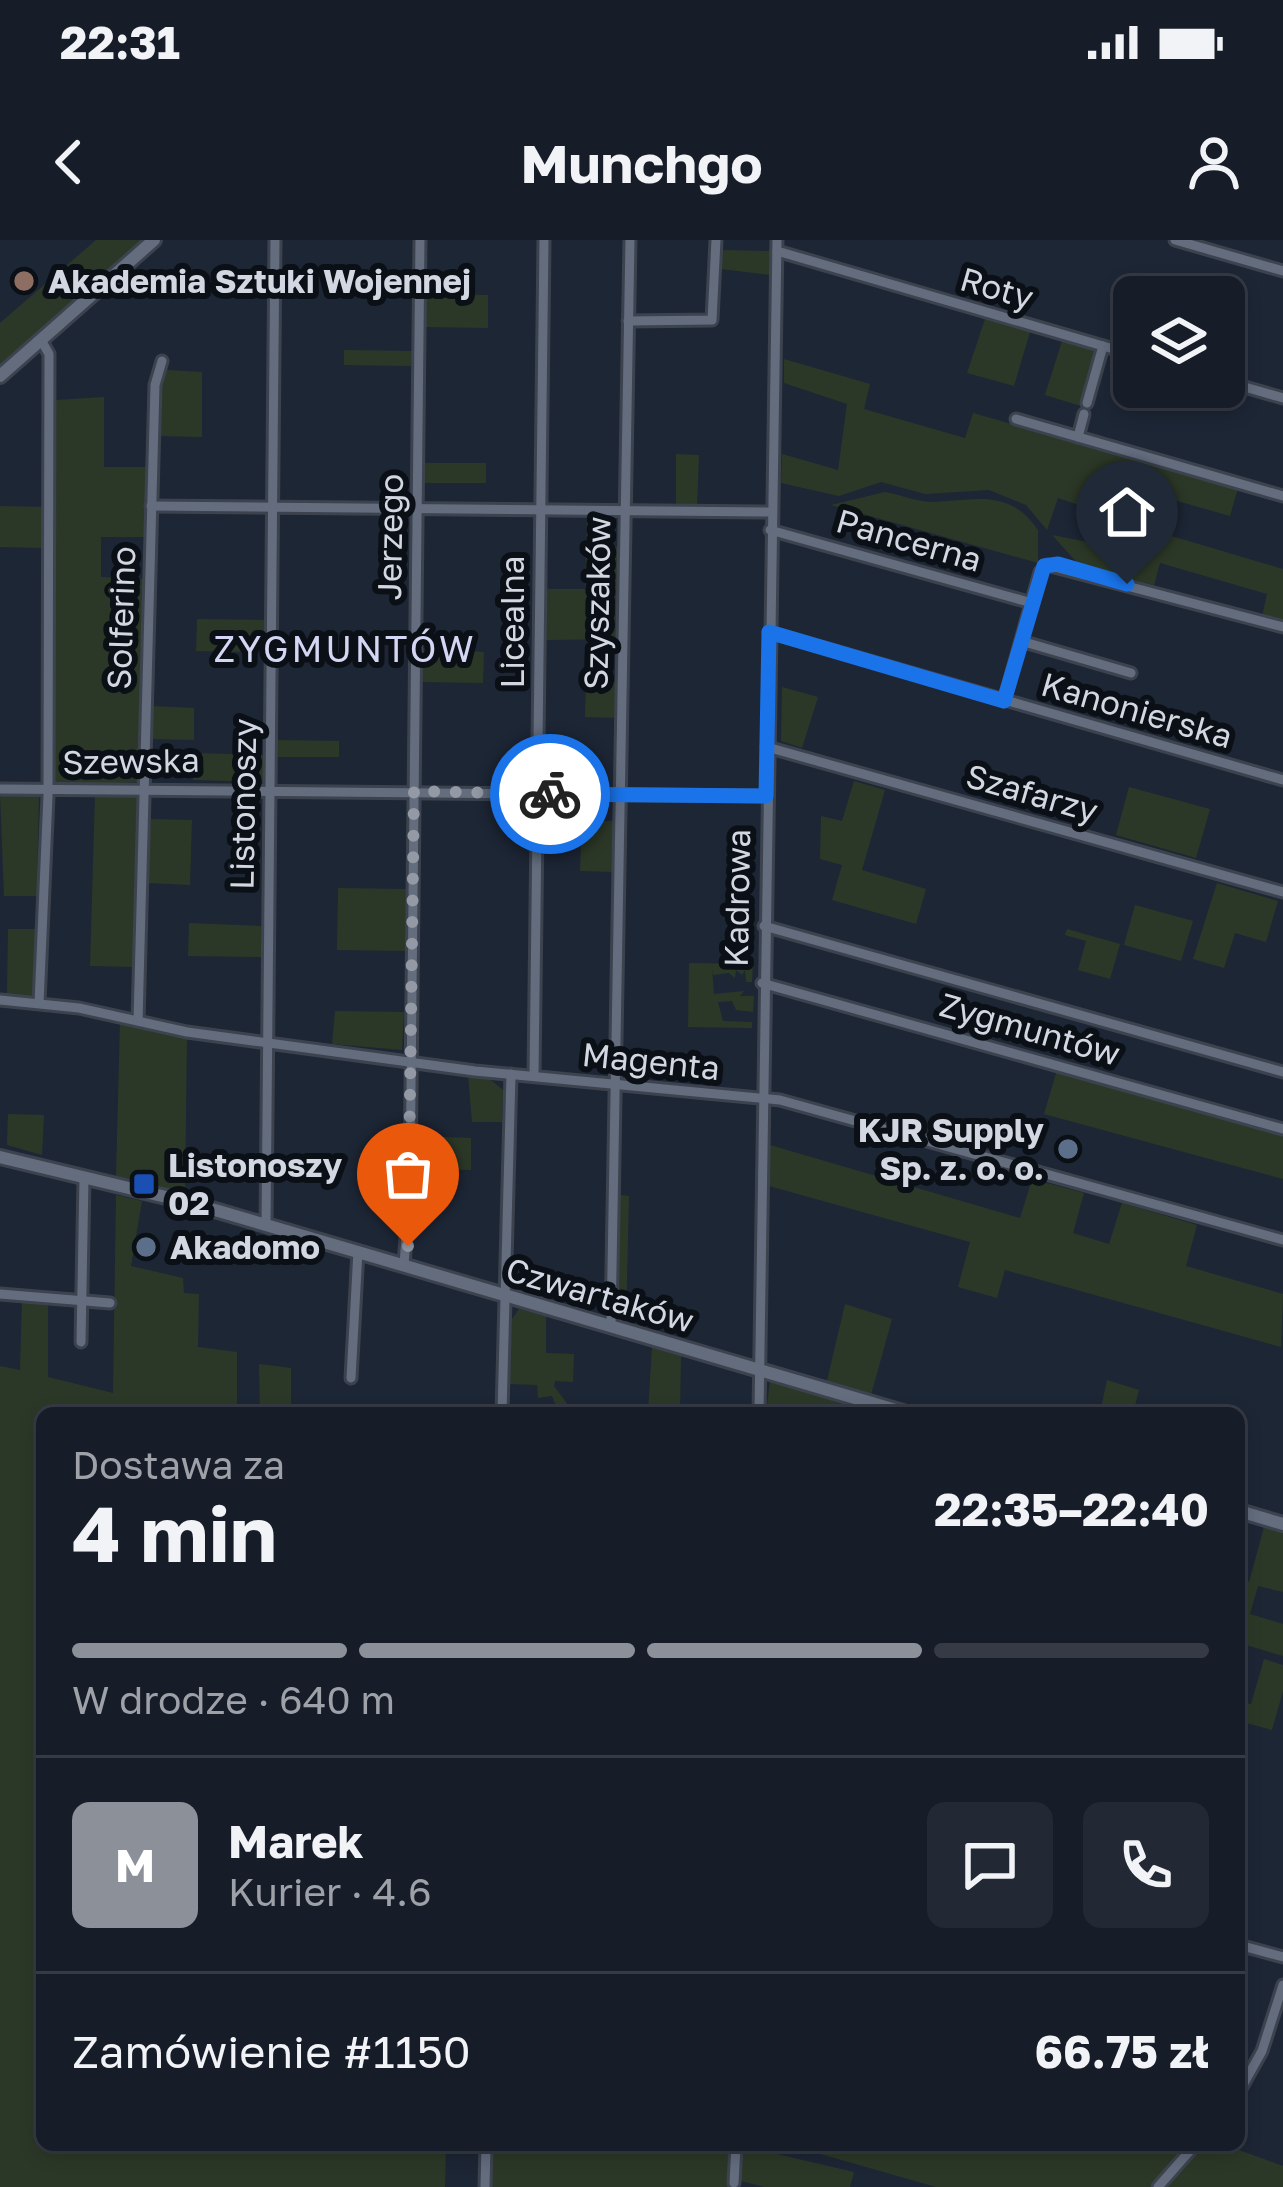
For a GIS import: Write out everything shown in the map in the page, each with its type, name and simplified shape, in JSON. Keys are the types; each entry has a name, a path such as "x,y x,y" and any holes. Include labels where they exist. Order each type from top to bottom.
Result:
{"street":[{"path":"0,376 154,240"},
{"name":"Listonoszy","path":"266,1225 274,240"},
{"name":"Jerzego","path":"404,1265 411,1060 420,240"},
{"name":"Licealna","path":"534,1076 544,240"},
{"name":"Szyszaków","path":"611,1326 630,240"},
{"path":"628,321 712,320 716,240"},
{"path":"1175,240 1283,271"},
{"name":"Roty","path":"777,246 1113,349"},
{"name":"Kadrowa","path":"759,1407 777,246"},
{"path":"39,1003 47,789 49,354 41,340"},
{"path":"1078,437 1103,346"},
{"name":"Solferino","path":"138,1022 155,385 162,361"},
{"path":"1245,387 1283,398"},
{"path":"1016,419 1283,496"},
{"path":"151,506 771,512"},
{"name":"Pancerna","path":"770,530 1032,603"},
{"path":"1004,701 1042,569 1068,566 1283,627"},
{"name":"Kanonierska","path":"769,632 1283,780"},
{"path":"1022,641 1132,673"},
{"name":"Szafarzy","path":"767,747 1283,892"},
{"name":"Szewska","path":"0,789 144,786 766,796"},
{"path":"764,926 1283,1072"},
{"name":"Zygmuntów","path":"763,983 1283,1129"},
{"name":"Magenta","path":"0,1000 511,1074 765,1099 1283,1240"},
{"path":"502,1407 511,1074"},
{"name":"Czwartaków","path":"0,1157 266,1225 886,1407"},
{"path":"81,1342 85,1178"},
{"path":"351,1378 358,1251"},
{"path":"0,1294 110,1303"},
{"path":"1245,1513 1283,1524"},
{"path":"1245,1947 1283,1957"},
{"path":"1245,2082 1283,1985"},
{"path":"1245,2067 1253,2069"},
{"path":"485,2187 486,2151"},
{"path":"734,2183 736,2151"},
{"path":"1158,2187 1190,2151"}],"green space":[{"path":"96,240 145,240 0,365 0,323"},
{"path":"721,250 770,251 770,275 721,269"},
{"path":"426,294 488,295 488,328 426,327"},
{"path":"985,319 1030,332 1014,386 967,373"},
{"path":"1062,341 1098,352 1081,406 1045,395"},
{"path":"344,350 412,351 411,366 344,365"},
{"path":"784,359 870,384 864,409 965,438 973,413 1238,488 1230,516 1160,496 1151,525 1168,535 1283,569 1283,623 1262,617 1267,594 1160,563 1154,585 1082,568 1052,535 1088,542 1097,511 1058,498 1047,530 1026,505 989,490 925,494 881,482 839,496 781,483 782,454 838,470 847,404 784,383"},
{"path":"167,370 202,372 202,437 158,436 160,384"},
{"path":"104,397 104,467 146,467 145,537 101,537 101,577 144,579 138,782 52,785 56,400"},
{"path":"676,454 699,455 697,507 676,507"},
{"path":"424,463 486,463 486,483 424,483"},
{"path":"885,492 927,502 1003,502 1038,530 1038,563 831,505"},
{"path":"0,506 45,507 44,548 0,547"},
{"path":"587,519 610,520 610,546 620,547 617,639 546,640 547,589 585,589"},
{"path":"197,619 265,620 264,652 196,651"},
{"path":"421,648 484,652 483,683 421,682"},
{"path":"586,681 617,682 617,718 585,717"},
{"path":"782,687 818,697 802,748 781,741"},
{"path":"152,706 194,708 194,740 151,739"},
{"path":"276,740 339,741 339,757 276,757"},
{"path":"194,753 264,755 264,782 193,780"},
{"path":"854,781 885,790 862,870 926,889 916,924 832,900 842,865 820,859 821,816 842,821"},
{"path":"1129,787 1210,809 1196,858 1116,835"},
{"path":"0,793 39,793 37,896 4,896"},
{"path":"95,794 133,794 139,800 135,967 90,966"},
{"path":"149,819 192,820 190,885 147,883"},
{"path":"582,821 616,821 615,872 580,871"},
{"path":"1217,883 1278,901 1266,942 1235,933 1224,968 1193,959"},
{"path":"338,888 406,889 405,951 337,950"},
{"path":"1135,905 1193,921 1181,961 1124,945"},
{"path":"189,923 261,926 261,957 188,956"},
{"path":"8,929 37,929 33,997 7,994"},
{"path":"1067,929 1120,944 1110,979 1078,970 1086,941 1065,935"},
{"path":"689,963 753,964 752,982 746,982 745,970 742,975 736,970 735,978 729,973 713,975 712,969 714,994 744,991 740,996 754,996 753,1012 736,1010 732,1001 718,1002 723,1021 752,1022 752,1028 688,1027"},
{"path":"335,1011 404,1012 402,1050 332,1044"},
{"path":"120,1023 187,1035 185,1193 116,1176"},
{"path":"1057,1070 1283,1134 1283,1179 1044,1114"},
{"path":"468,1074 486,1076 503,1090 502,1122 472,1122"},
{"path":"8,1114 44,1115 42,1155 7,1145"},
{"path":"416,1136 471,1138 471,1170 416,1169"},
{"path":"770,1145 1020,1218 1032,1179 1084,1193 1073,1233 1109,1244 1122,1203 1197,1225 1186,1266 1283,1294 1281,1347 1005,1270 997,1298 958,1287 970,1242 769,1186"},
{"path":"116,1195 142,1201 131,1266 183,1278 184,1293 199,1294 198,1347 237,1352 237,1407 36,1407 36,2151 446,2151 445,2187 0,2187 0,1366 20,1370 22,1299 48,1302 48,1377 113,1393"},
{"path":"620,1195 629,1196 626,1319 618,1317"},
{"path":"845,1304 892,1319 871,1395 827,1381"},
{"path":"519,1309 546,1316 546,1353 574,1354 573,1382 555,1381 554,1386 570,1407 557,1407 552,1396 538,1398 537,1385 509,1384 512,1319"},
{"path":"652,1347 681,1356 680,1407 648,1407"},
{"path":"259,1364 291,1368 291,1407 260,1407"},
{"path":"1107,1380 1139,1390 1135,1407 1101,1407"},
{"path":"770,1381 860,1407 767,1407"},
{"path":"1264,1527 1283,1532 1283,1592 1258,1586 1250,1614 1283,1624 1283,1656 1245,1645 1245,1581 1249,1582"},
{"path":"1264,1659 1283,1665 1283,1691 1272,1730 1245,1723 1245,1703 1251,1704"},
{"path":"492,2151 732,2151 730,2187 492,2187"},
{"path":"739,2151 765,2151 854,2172 850,2187 764,2187 737,2180"},
{"path":"810,2151 1183,2151 1154,2187 936,2187"},
{"path":"1197,2151 1242,2151 1283,2166 1283,2187 1165,2187"}],"way so far":[{"path":"408,1246 414,791 550,794"}],"place":[{"name":"Akademia Sztuki Wojennej","path":"24,281"},
{"name":"KJR Supply Sp. z. o. o.","path":"1068,1149"},
{"name":"Listonoszy 02","path":"144,1184"},
{"name":"Akadomo","path":"146,1247"}],"district":[{"name":"ZYGMUNTÓW","path":"345,649"}],"route":[{"path":"550,794 766,796 769,632 1004,701 1044,566 1058,564 1127,584"}]}
